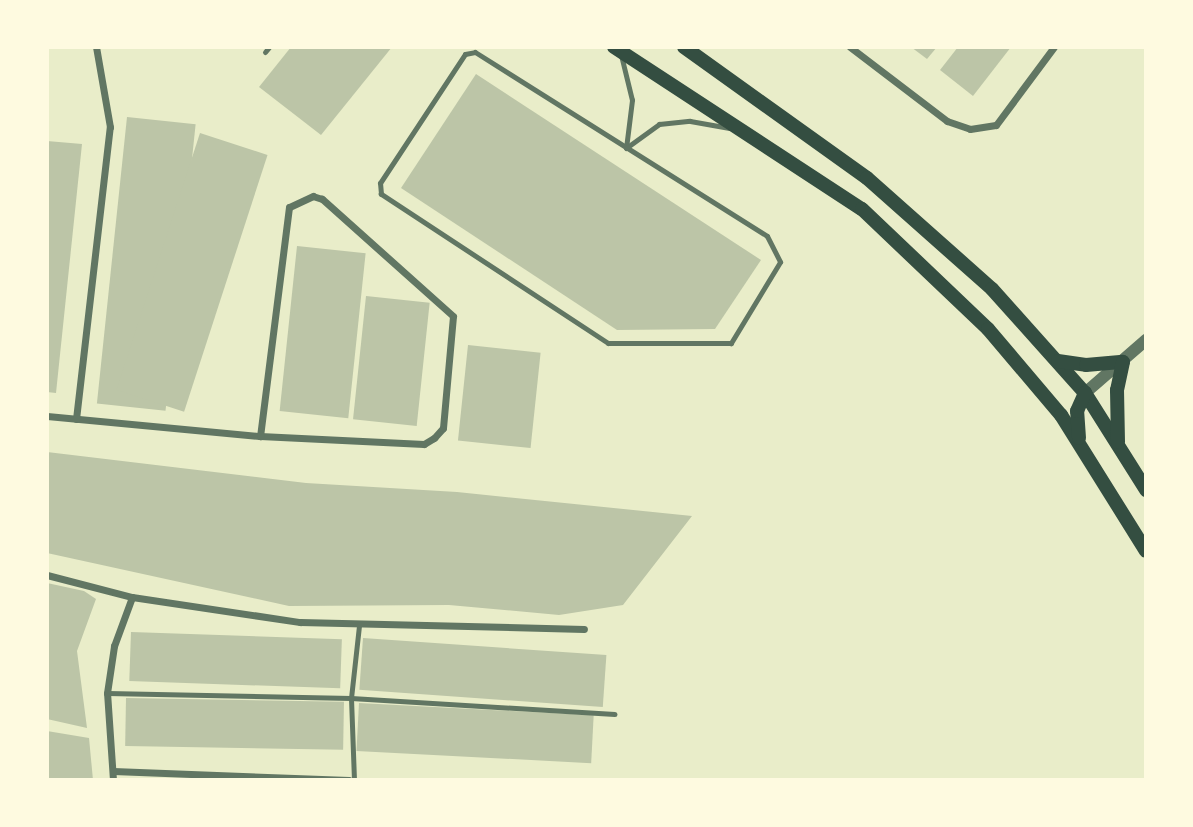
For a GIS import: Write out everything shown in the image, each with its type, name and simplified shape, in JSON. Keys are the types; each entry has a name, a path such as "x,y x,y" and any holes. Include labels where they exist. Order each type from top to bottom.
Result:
{"main road":[{"path":"684,47 867,178 992,289 1085,393 1146,489"},
{"path":"617,50 862,209 988,329 1060,415 1146,551"},
{"path":"1058,361 1086,365 1123,362 1118,443"},
{"path":"1082,450 1077,411 1085,393"}],"street":[{"path":"76,419 110,127 96,47"},
{"path":"850,47 947,121 970,129 996,125 1054,47"},
{"path":"47,416 260,436 424,444 443,428 453,316 322,199 313,196 289,207 260,436"},
{"path":"1085,393 1146,341"},
{"path":"47,575 132,597 300,622 584,629"},
{"path":"132,597 114,646 107,694 113,776 349,780"}],"lane":[{"path":"617,50 632,100 626,148"},
{"path":"475,52 626,148 766,236 771,244 780,262 731,343 608,343 381,194 380,183 465,54 475,52"},
{"path":"626,148 659,124 690,121 741,131"},
{"path":"354,780 351,698 359,625"},
{"path":"107,694 351,698 615,714"}],"building":[{"path":"291,47 392,47 321,135 259,87"},
{"path":"911,47 937,47 927,59"},
{"path":"958,47 1011,47 973,96 940,70"},
{"path":"476,74 761,260 715,329 617,330 401,188"},
{"path":"127,117 196,124 166,411 97,403"},
{"path":"200,133 268,155 184,412 117,390"},
{"path":"47,141 82,144 56,393 47,392"},
{"path":"297,246 366,253 348,418 280,411"},
{"path":"366,296 430,303 417,426 353,419"},
{"path":"468,345 541,353 531,448 458,440"},
{"path":"47,452 306,483 457,492 692,516 623,605 559,615 449,605 289,606 47,553"},
{"path":"47,583 84,591 96,599 77,651 87,728 47,719"},
{"path":"131,632 342,639 340,688 129,681"},
{"path":"363,638 606,655 603,707 359,690"},
{"path":"126,698 344,702 343,750 125,746"},
{"path":"359,703 594,715 591,763 356,751"},
{"path":"47,731 89,738 93,780 47,780"}]}
